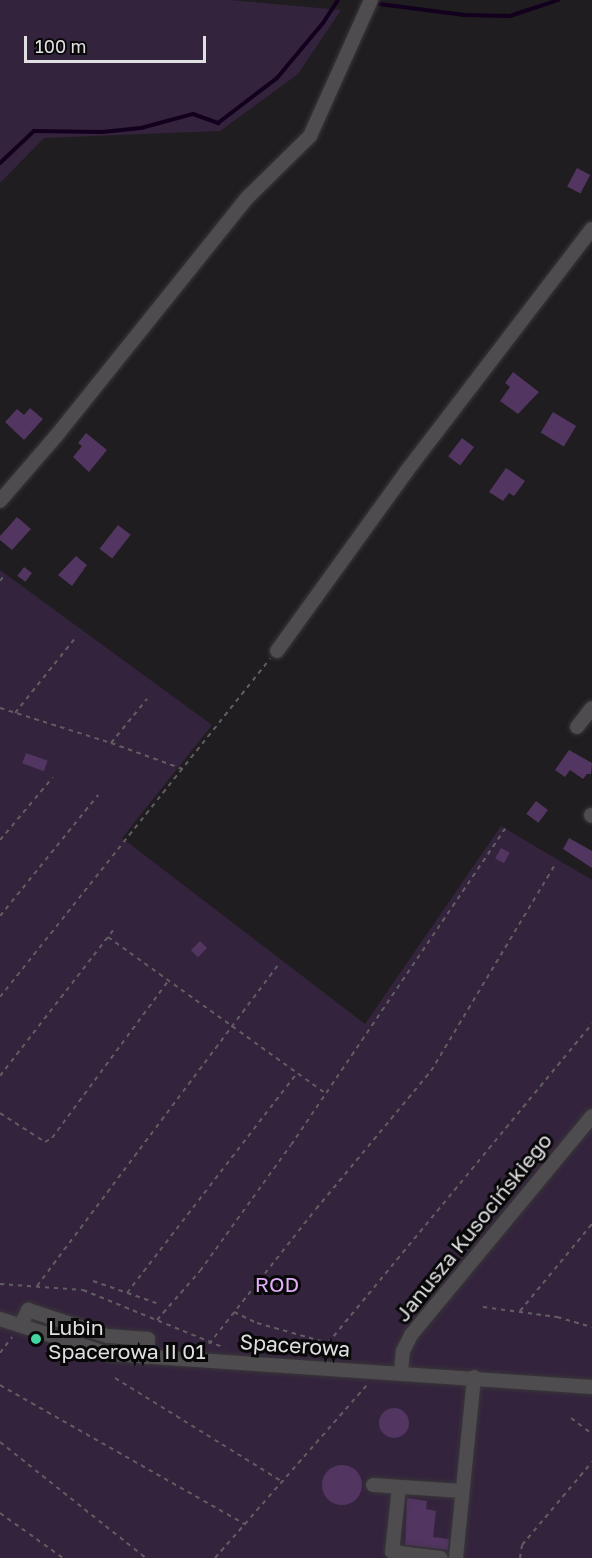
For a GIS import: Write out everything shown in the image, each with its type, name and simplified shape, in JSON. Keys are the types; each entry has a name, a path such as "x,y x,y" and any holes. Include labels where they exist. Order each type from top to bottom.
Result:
{"street":[{"path":"0,501 57,435 248,197 310,136 371,0"},
{"path":"277,651 406,472 592,230"},
{"path":"577,728 592,708"},
{"name":"Janusza Kusocińskiego","path":"401,1372 403,1351 411,1335 592,1116"},
{"name":"Spacerowa","path":"0,1318 98,1351 474,1377 592,1388"},
{"path":"456,1558 474,1377"},
{"path":"373,1485 462,1491"},
{"path":"399,1487 392,1552 441,1558"}],"path":[{"path":"0,581 3,577"},
{"path":"15,713 76,637"},
{"path":"0,997 277,651"},
{"path":"111,743 147,699"},
{"path":"0,708 111,743 183,769"},
{"path":"0,840 53,777"},
{"path":"0,916 98,795"},
{"path":"157,1320 200,1272 291,1145 324,1092 505,829"},
{"path":"209,1344 431,1071 556,863"},
{"path":"0,1076 114,929"},
{"path":"108,938 324,1092"},
{"path":"37,1286 279,964"},
{"path":"0,1113 45,1142 52,1138 168,980"},
{"path":"328,1343 592,1024"},
{"path":"127,1293 297,1073"},
{"path":"520,1311 592,1224"},
{"path":"93,1281 156,1304"},
{"path":"0,1284 83,1290 209,1344 235,1350"},
{"path":"483,1307 520,1311 592,1327"},
{"path":"234,1312 257,1323 328,1343 340,1357 329,1356"},
{"path":"0,1353 21,1325"},
{"path":"215,1558 373,1378 375,1371"},
{"path":"115,1378 283,1482"},
{"path":"0,1385 245,1524"},
{"path":"571,1418 592,1434"},
{"path":"0,1442 146,1558"},
{"path":"520,1558 522,1545 592,1462"},
{"path":"0,1513 63,1558"}],"green space":[{"path":"0,0 230,0 341,10 298,74 220,131 44,138 0,183"},
{"name":"ROD","path":"0,570 212,725 122,838 365,1024 501,826 592,880 592,1558 0,1558"}],"building":[{"path":"577,168 590,175 580,194 567,187"},
{"path":"513,372 539,392 518,414 500,401 510,387 505,383"},
{"path":"30,408 43,419 24,440 5,422 17,409 24,415"},
{"path":"553,412 576,426 564,446 541,433"},
{"path":"86,433 107,450 89,472 73,457 82,446 78,443"},
{"path":"462,438 474,447 460,465 448,456"},
{"path":"506,468 525,481 514,496 509,493 503,501 489,492"},
{"path":"17,517 31,529 12,550 0,540 0,536"},
{"path":"118,525 131,535 112,558 100,549"},
{"path":"76,556 87,565 72,586 58,575"},
{"path":"24,567 32,573 25,582 17,576"},
{"path":"569,750 592,763 591,774 587,774 583,779 570,770 565,777 555,770"},
{"path":"26,753 48,761 44,771 22,763"},
{"path":"536,801 548,810 538,823 526,814"},
{"path":"569,838 592,851 592,868 563,849"},
{"path":"501,848 510,853 504,863 495,858"},
{"path":"200,941 207,948 198,957 191,950"},
{"path":"394,1408 405,1412 409,1423 405,1434 394,1438 383,1434 379,1423 383,1412"},
{"path":"342,1465 350,1466 356,1471 361,1477 361,1493 356,1499 350,1504 342,1505 334,1504 328,1499 323,1493 322,1485 323,1477 328,1471 334,1466"},
{"path":"407,1498 427,1501 426,1509 436,1511 433,1537 449,1539 448,1550 405,1545"}],"waterway":[{"path":"0,163 34,131 102,132 141,128 193,114 218,123 277,78 323,23 338,0"},
{"path":"379,4 464,15 510,16 558,0"}],"place":[{"name":"Lubin Spacerowa II 01","path":"36,1339"}]}
